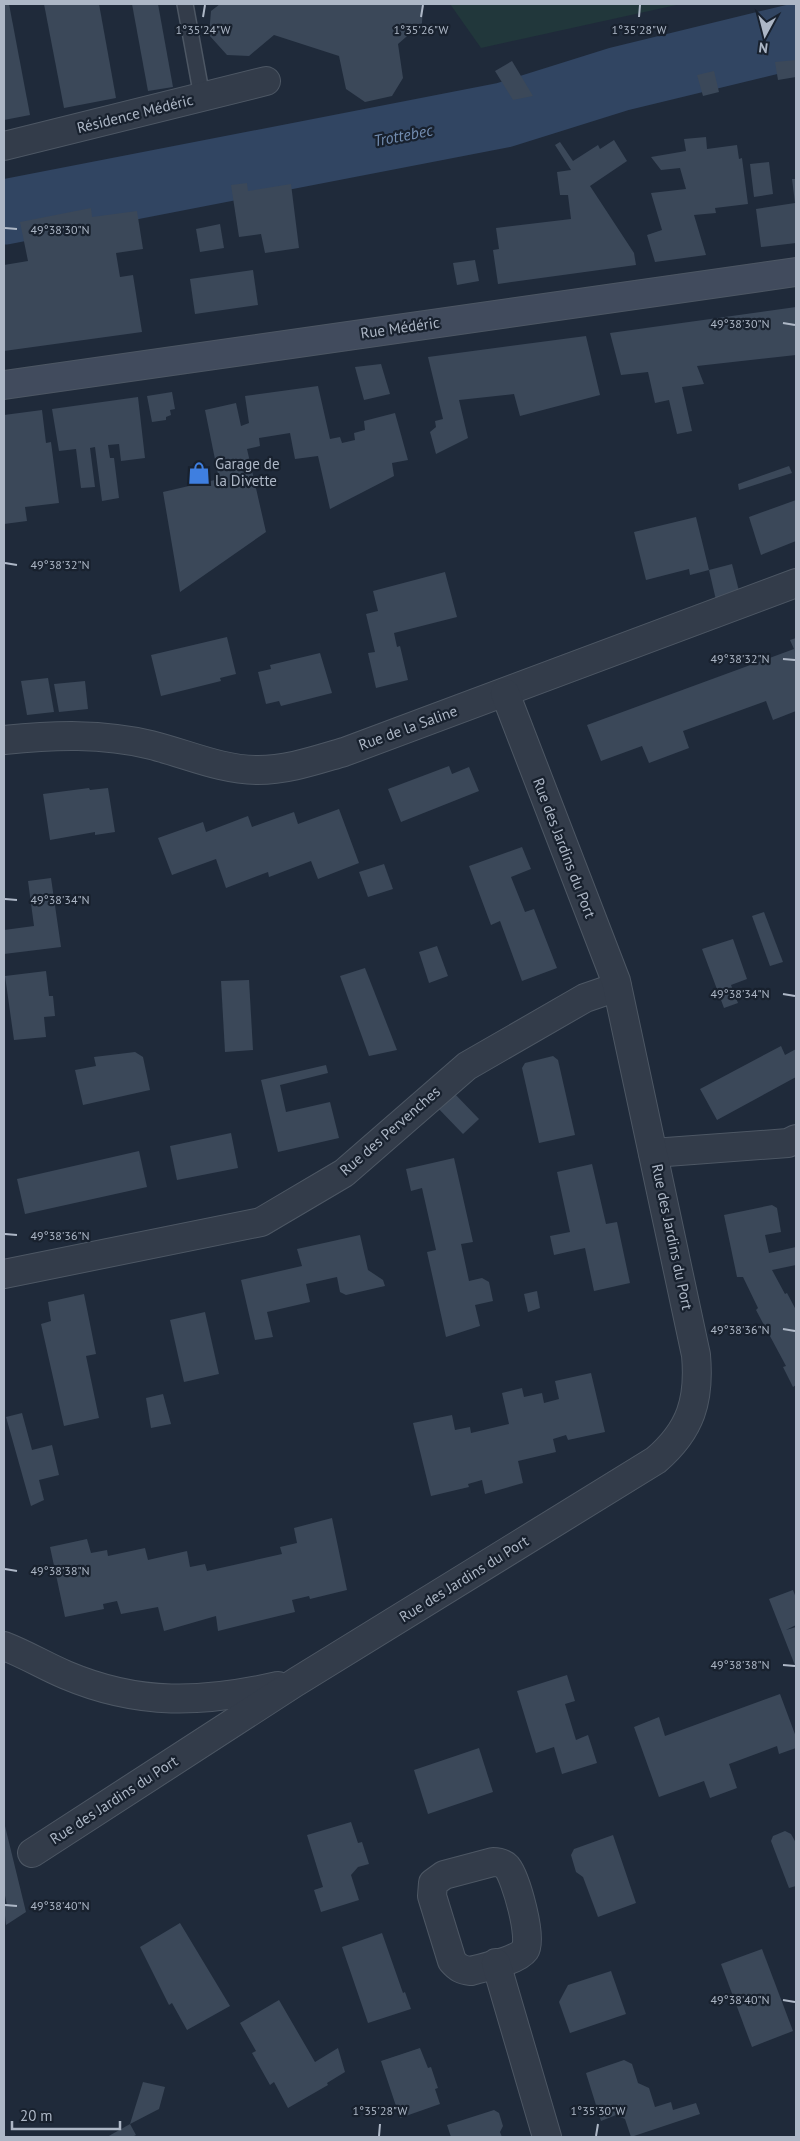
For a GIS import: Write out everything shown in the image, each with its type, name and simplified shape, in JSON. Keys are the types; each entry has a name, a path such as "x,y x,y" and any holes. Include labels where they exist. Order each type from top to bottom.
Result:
{"main road":[{"name":"Rue Médéric","path":"4,385 796,272"}],"street":[{"name":"Résidence Médéric","path":"4,146 266,82"},
{"name":"Rue de la Saline","path":"4,740 80,735 115,737 224,766 259,770 298,765 344,752 796,584"},
{"name":"Rue des Jardins du Port","path":"32,1853 296,1682 656,1460 672,1446 680,1434 696,1399 698,1377 696,1355 617,986 504,693"},
{"name":"Rue des Pervenches","path":"4,1274 261,1222 344,1173 467,1066 585,998 617,986"},
{"path":"654,1153 788,1143 796,1139"},
{"name":"Rue des Jardins du Port","path":"4,1646 66,1675 96,1686 160,1699 194,1700 237,1695 296,1682"},
{"path":"496,1963 548,2137"}],"lane":[{"path":"186,4 202,97"}],"green space":[{"path":"450,4 681,4 481,48"}],"building":[{"path":"4,4 9,4 30,115 4,120"},
{"path":"44,4 99,4 116,98 64,108"},
{"path":"132,4 158,4 173,87 148,91"},
{"path":"220,4 423,4 422,23 398,44 403,78 392,96 365,102 346,89 339,56 274,35 249,56 227,55 209,35 211,11"},
{"path":"796,60 796,77 778,80 775,62"},
{"path":"512,61 533,96 513,100 495,71"},
{"path":"714,71 719,92 703,96 697,75"},
{"path":"706,137 707,149 737,145 739,159 742,158 748,204 715,208 716,213 694,215 706,255 655,262 647,235 662,230 651,193 686,189 680,168 661,170 651,157 686,151 684,139"},
{"path":"614,140 627,161 590,186 634,253 636,265 498,284 493,250 499,249 496,228 571,219 568,195 560,195 557,172 571,170 555,145 560,142 573,161 598,145 600,149"},
{"path":"769,162 773,194 754,197 750,164"},
{"path":"792,179 796,179 796,243 761,247 756,209 795,203"},
{"path":"247,183 248,191 291,184 299,248 265,253 261,234 239,237 231,185"},
{"path":"91,208 92,217 137,211 143,249 116,253 120,277 133,275 142,332 4,351 4,265 28,261 20,222"},
{"path":"220,224 224,248 200,252 196,229"},
{"path":"475,260 479,281 457,285 453,263"},
{"path":"253,270 258,305 195,314 190,279"},
{"path":"796,307 796,355 697,366 704,384 682,387 692,431 677,434 669,400 655,403 648,372 621,375 610,333"},
{"path":"586,336 600,395 520,416 514,394 459,400 468,438 436,454 430,432 436,427 435,421 443,419 428,357"},
{"path":"381,364 390,394 364,400 355,367"},
{"path":"318,386 330,439 340,437 342,443 355,440 354,433 365,430 364,421 395,413 408,460 392,463 394,476 330,509 318,456 295,459 290,433 259,438 260,446 247,449 266,532 180,592 163,492 219,479 205,410 236,403 241,426 249,423 245,396"},
{"path":"172,392 175,409 170,410 171,415 166,417 166,420 152,422 147,396"},
{"path":"138,397 145,458 121,461 119,444 108,445 110,458 114,458 119,498 102,501 95,447 90,448 95,487 81,488 76,449 59,451 52,409"},
{"path":"42,410 46,443 51,442 59,503 25,507 27,521 4,524 4,415"},
{"path":"789,466 792,473 739,490 738,484"},
{"path":"796,500 796,541 761,555 749,517"},
{"path":"696,517 709,570 690,575 689,569 646,580 634,532"},
{"path":"732,564 739,591 716,600 709,570"},
{"path":"445,572 457,617 394,633 397,647 400,646 408,680 376,688 368,653 375,652 366,614 378,611 373,591"},
{"path":"227,637 236,674 220,678 221,681 161,696 151,655"},
{"path":"796,638 796,711 773,720 766,701 683,731 689,748 649,763 642,746 601,761 587,725 794,649 790,640"},
{"path":"320,653 332,693 281,706 279,701 266,704 258,672 271,669 270,665"},
{"path":"48,678 54,712 27,715 21,681"},
{"path":"85,681 88,709 59,712 54,684"},
{"path":"449,766 452,774 469,767 479,791 401,822 388,789"},
{"path":"89,788 90,790 108,788 115,832 95,835 95,832 50,840 43,794"},
{"path":"339,809 359,863 318,879 311,861 269,877 268,872 226,888 216,859 172,875 158,838 203,822 206,832 248,816 252,827 294,812 298,824"},
{"path":"522,847 531,869 511,877 525,912 534,909 557,968 522,981 500,921 491,925 469,866"},
{"path":"384,864 393,889 368,897 359,872"},
{"path":"51,878 61,947 4,954 4,930 34,926 28,881"},
{"path":"764,912 783,962 770,966 752,916"},
{"path":"733,939 747,979 731,985 738,1003 724,1008 702,949"},
{"path":"437,946 448,976 429,983 419,952"},
{"path":"365,968 397,1050 369,1056 340,976"},
{"path":"46,971 49,996 53,996 55,1016 44,1017 46,1037 14,1040 5,976"},
{"path":"249,980 253,1050 225,1052 221,981"},
{"path":"781,1046 785,1055 796,1049 796,1077 717,1120 700,1089"},
{"path":"135,1052 143,1057 150,1090 83,1105 75,1070 96,1066 94,1057"},
{"path":"553,1056 558,1060 575,1135 539,1143 522,1068 525,1063"},
{"path":"326,1065 328,1073 280,1085 286,1112 330,1102 339,1138 278,1152 261,1080"},
{"path":"452,1091 479,1119 463,1134 435,1105"},
{"path":"231,1133 238,1168 177,1180 170,1146"},
{"path":"139,1151 147,1187 25,1214 17,1179"},
{"path":"454,1158 473,1242 461,1244 469,1281 482,1278 489,1282 493,1301 475,1305 480,1326 446,1337 427,1252 436,1250 422,1188 411,1191 406,1169"},
{"path":"592,1164 606,1224 617,1222 630,1283 594,1291 585,1248 554,1255 550,1236 570,1232 557,1172"},
{"path":"772,1205 777,1208 781,1232 765,1235 769,1253 796,1247 796,1265 772,1270 796,1310 796,1385 793,1387 783,1367 786,1366 756,1310 758,1308 743,1277 737,1277 724,1215"},
{"path":"360,1235 368,1270 383,1280 385,1286 346,1295 340,1292 337,1277 306,1284 310,1302 267,1312 273,1337 255,1340 241,1280 302,1266 297,1249"},
{"path":"537,1291 540,1308 528,1312 524,1294"},
{"path":"84,1294 96,1354 86,1356 99,1418 64,1426 41,1324 51,1321 48,1302"},
{"path":"205,1312 219,1374 184,1382 170,1320"},
{"path":"591,1373 605,1432 568,1440 566,1435 553,1439 556,1452 518,1461 523,1483 485,1494 482,1480 468,1484 469,1487 431,1496 413,1423 452,1415 455,1430 470,1427 471,1433 509,1424 502,1393 522,1388 524,1397 542,1393 544,1403 559,1399 555,1381"},
{"path":"163,1394 171,1424 151,1428 146,1398"},
{"path":"22,1413 32,1450 52,1445 59,1475 39,1480 44,1500 31,1506 6,1417"},
{"path":"332,1518 347,1590 310,1599 309,1596 292,1600 295,1612 218,1631 216,1616 164,1631 158,1607 121,1614 117,1601 103,1604 104,1609 65,1617 50,1547 87,1539 91,1553 107,1550 108,1556 145,1548 148,1560 187,1551 190,1567 205,1564 207,1571 282,1554 280,1547 297,1543 294,1528"},
{"path":"793,1590 796,1598 796,1625 786,1630 796,1627 796,1668 769,1599"},
{"path":"567,1675 575,1701 565,1704 576,1740 588,1735 597,1763 562,1774 554,1747 536,1753 517,1691"},
{"path":"780,1694 796,1737 796,1748 779,1754 777,1746 729,1764 737,1788 710,1798 704,1781 659,1797 634,1727 659,1717 665,1736"},
{"path":"479,1748 493,1792 428,1814 414,1770"},
{"path":"4,1822 26,1912 6,1925 4,1906 7,1905 4,1891"},
{"path":"351,1822 358,1843 362,1842 369,1864 358,1867 351,1875 359,1900 321,1912 314,1890 323,1887 307,1835"},
{"path":"785,1831 791,1834 796,1843 796,1886 789,1888 771,1841 773,1836"},
{"path":"613,1835 636,1903 598,1917 583,1877 576,1872 571,1855 574,1849"},
{"path":"180,1923 230,2006 187,2030 172,2003 169,2005 140,1947"},
{"path":"382,1933 403,1993 405,1992 411,2009 368,2023 342,1947"},
{"path":"762,1949 793,2031 752,2047 721,1964"},
{"path":"611,1971 626,2014 570,2033 559,2002 568,1985"},
{"path":"279,2000 315,2062 338,2048 345,2072 327,2083 328,2085 288,2108 274,2082 270,2085 252,2053 256,2051 240,2023"},
{"path":"420,2048 428,2068 431,2067 438,2088 435,2089 440,2104 400,2118 381,2061"},
{"path":"624,2060 632,2064 638,2083 649,2088 655,2107 671,2102 673,2110 696,2103 700,2114 631,2137 625,2119 616,2115 601,2121 586,2073"},
{"path":"143,2082 165,2087 159,2109 130,2124"},
{"path":"494,2110 499,2113 503,2126 500,2132 502,2137 451,2137 447,2125"},
{"path":"130,2124 136,2135 132,2137 107,2137"}],"waterway":[{"name":"Trottebec","path":"4,212 504,115 619,79 796,36"}],"place":[{"name":"Garage de la Divette","path":"199,473"}]}
